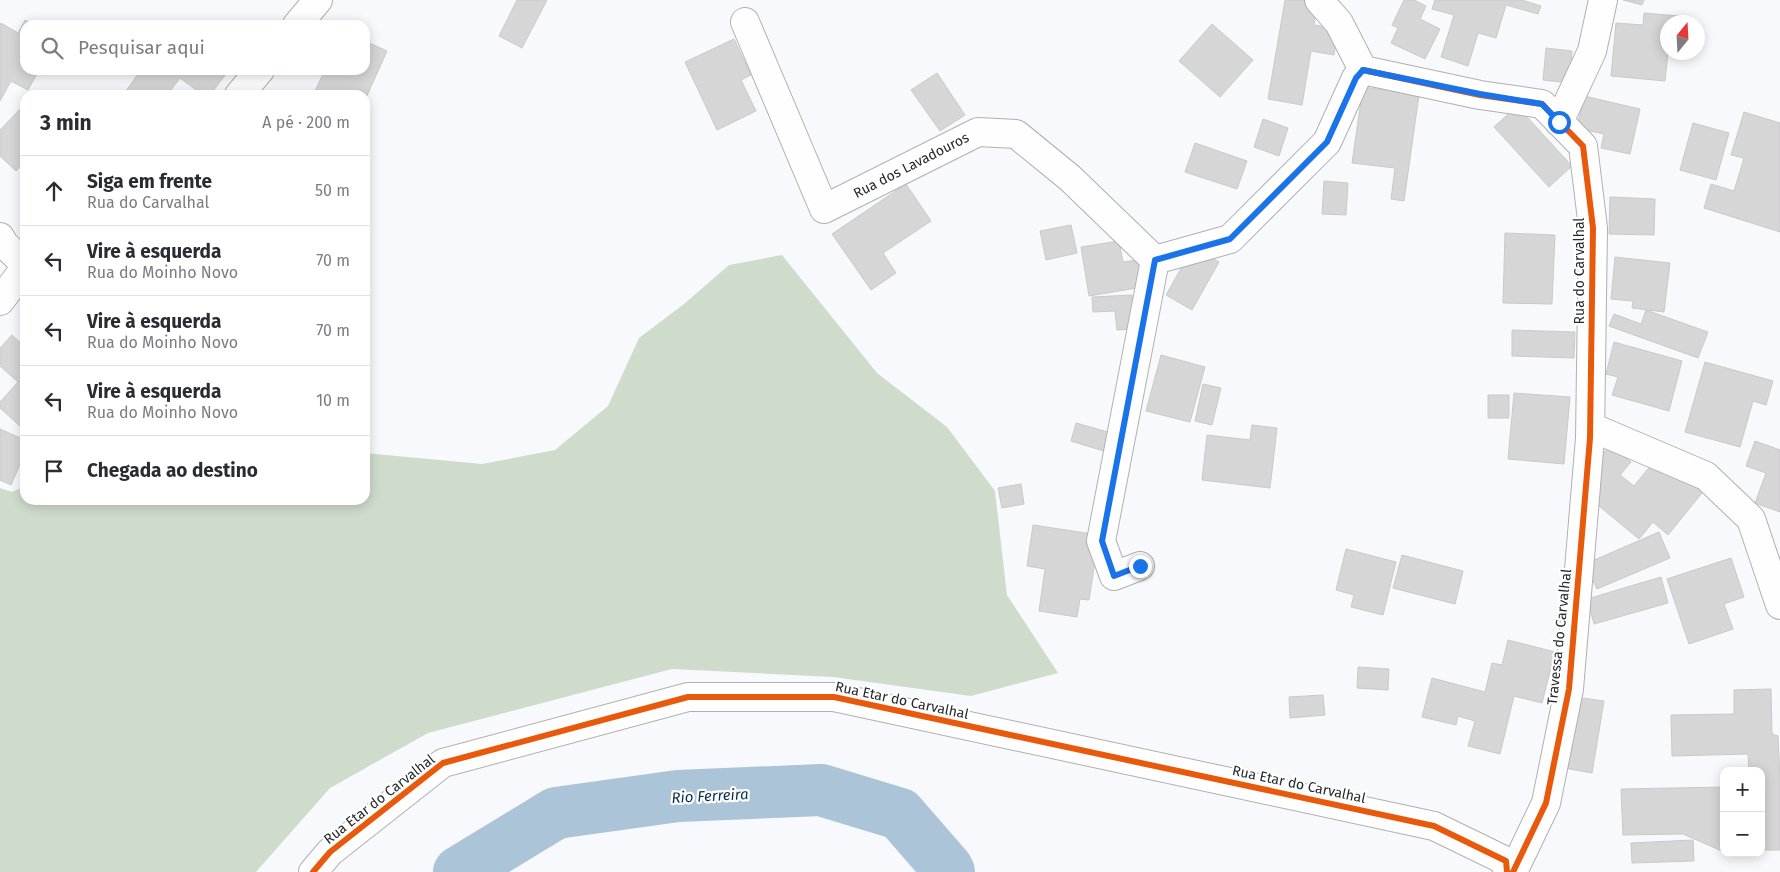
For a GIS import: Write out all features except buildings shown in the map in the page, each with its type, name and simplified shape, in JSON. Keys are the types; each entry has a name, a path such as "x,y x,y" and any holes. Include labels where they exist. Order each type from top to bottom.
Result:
{"street":[{"path":"301,20 318,0"},
{"path":"1140,566 1114,576 1102,541 1155,260 1230,239 1327,142 1356,78 1363,70 1339,23 1319,0"},
{"path":"1559,122 1592,51 1603,0"},
{"name":"Rua dos Lavadouros","path":"745,22 824,209 978,132 1016,134 1070,178 1155,260"},
{"name":"Rua do Carvalhal","path":"1363,70 1480,94 1542,104 1583,146 1593,228 1591,427"},
{"path":"243,90 256,75"},
{"path":"0,237 4,244 20,259"},
{"path":"0,300 20,274"},
{"path":"1591,427 1706,476 1751,519 1780,605"},
{"name":"Travessa do Carvalhal","path":"1513,872 1546,803 1569,689 1591,427"},
{"name":"Rua Etar do Carvalhal","path":"313,872 330,852 443,763 688,697 834,697 1434,826 1506,861 1507,872"}],"green space":[{"path":"782,255 877,373 947,427 995,491 1007,595 1058,673 971,696 833,677 672,669 428,733 330,788 256,872 0,872 0,488 12,492 20,488 20,505 370,505 370,453 482,464 555,450 608,406 639,338 684,304 729,265"}],"waterway":[{"name":"Rio Ferreira","path":"459,872 556,813 678,796 821,790 900,814 949,872"}],"cycle path":[{"path":"1363,70 1480,95 1542,104 1583,146 1593,228 1590,438 1569,689 1546,803 1513,872"},
{"path":"313,872 330,852 443,763 688,697 834,697 1434,826 1506,861 1507,872"}],"route":[{"path":"1140,566 1114,576 1102,541 1155,260 1230,239 1327,142 1356,78 1363,70 1480,94 1542,104 1559,122"}]}
